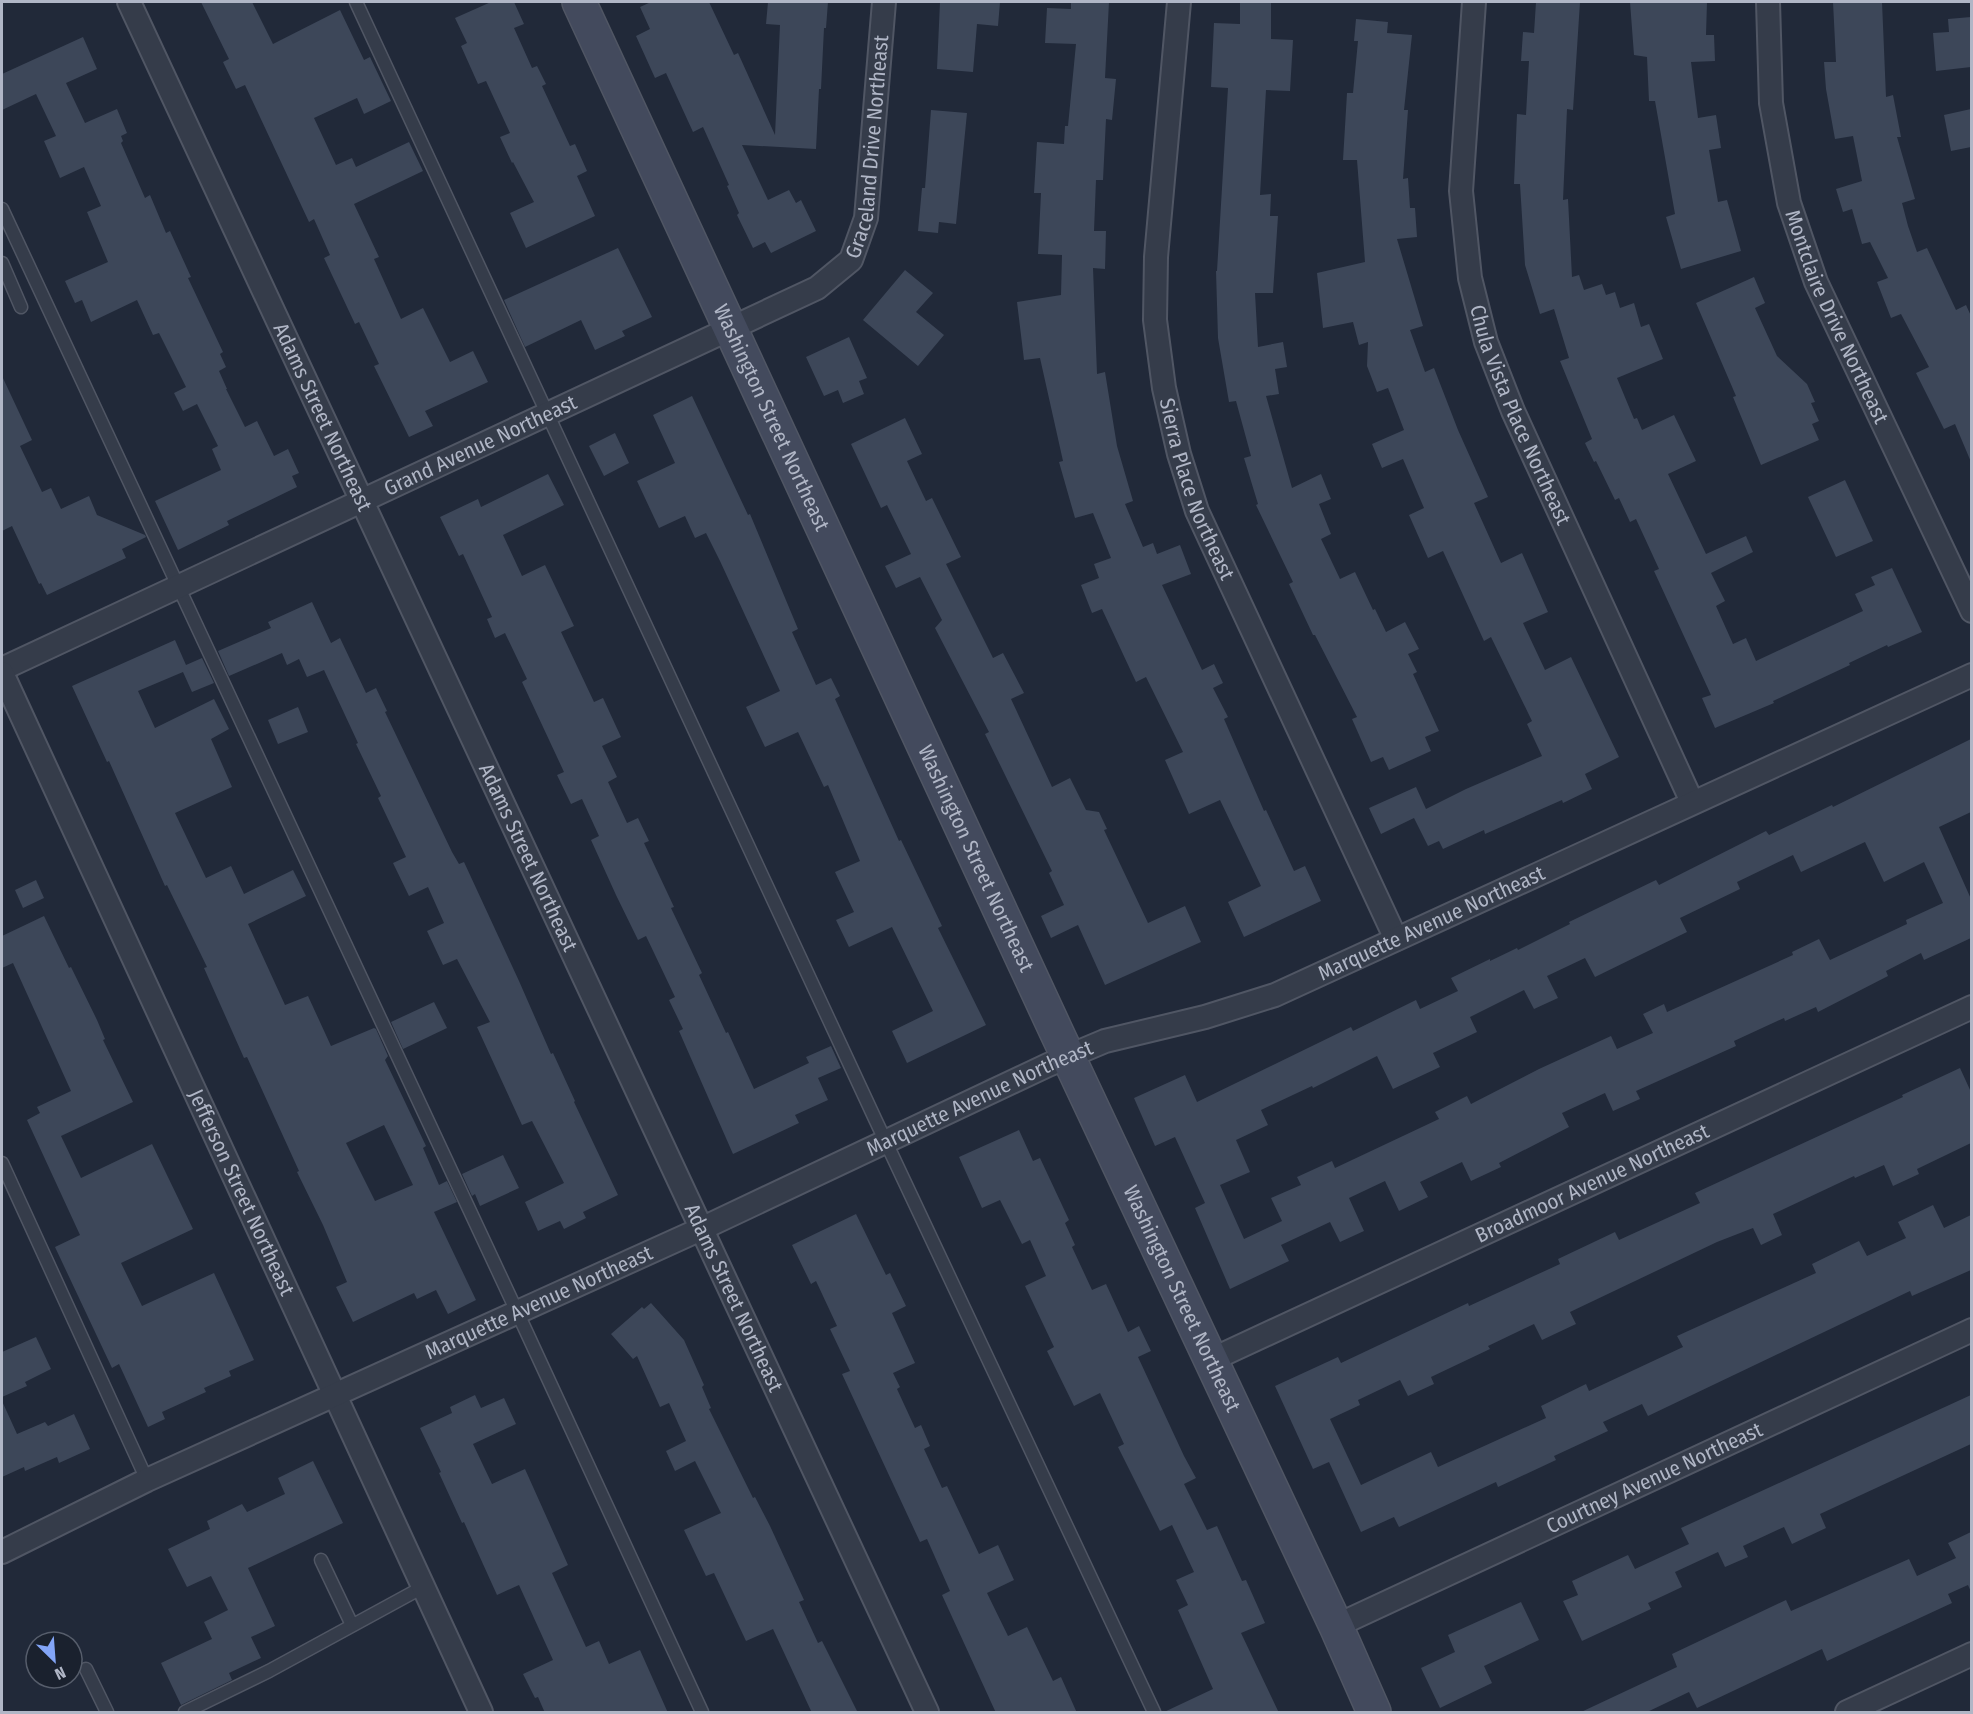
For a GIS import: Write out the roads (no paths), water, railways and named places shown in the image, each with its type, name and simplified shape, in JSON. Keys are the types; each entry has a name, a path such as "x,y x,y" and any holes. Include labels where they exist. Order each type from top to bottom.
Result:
{"street":[{"name":"Adams Street Northeast","path":"129,2 927,1713"},
{"name":"Washington Street Northeast","path":"579,2 1068,1056 1336,1626 1374,1713"},
{"name":"Graceland Drive Northeast","path":"732,329 817,288 851,260 866,218 884,2"},
{"name":"Sierra Place Northeast","path":"1179,2 1156,257 1155,310 1164,388 1179,454 1197,511 1396,939"},
{"name":"Chula Vista Place Northeast","path":"1474,2 1461,191 1470,278 1486,342 1513,411 1692,802"},
{"name":"Montclaire Drive Northeast","path":"1768,2 1771,103 1789,202 1816,282 1971,611"},
{"name":"Grand Avenue Northeast","path":"2,671 732,329"},
{"name":"Jefferson Street Northeast","path":"2,671 481,1713"},
{"name":"Marquette Avenue Northeast","path":"2,1552 147,1480 702,1229 1068,1056 1105,1041 1205,1017 1275,995 1971,675"},
{"name":"Broadmoor Avenue Northeast","path":"1211,1360 1971,1007"},
{"name":"Courtney Avenue Northeast","path":"1336,1626 1971,1329"},
{"path":"1846,1713 1971,1654"}],"lane":[{"path":"356,2 1154,1713"},
{"path":"2,209 518,1312 702,1713"},
{"path":"2,263 21,308"},
{"path":"2,1163 147,1480"},
{"path":"321,1560 352,1624"},
{"path":"185,1713 269,1671 423,1587"},
{"path":"86,1669 107,1713"}]}
